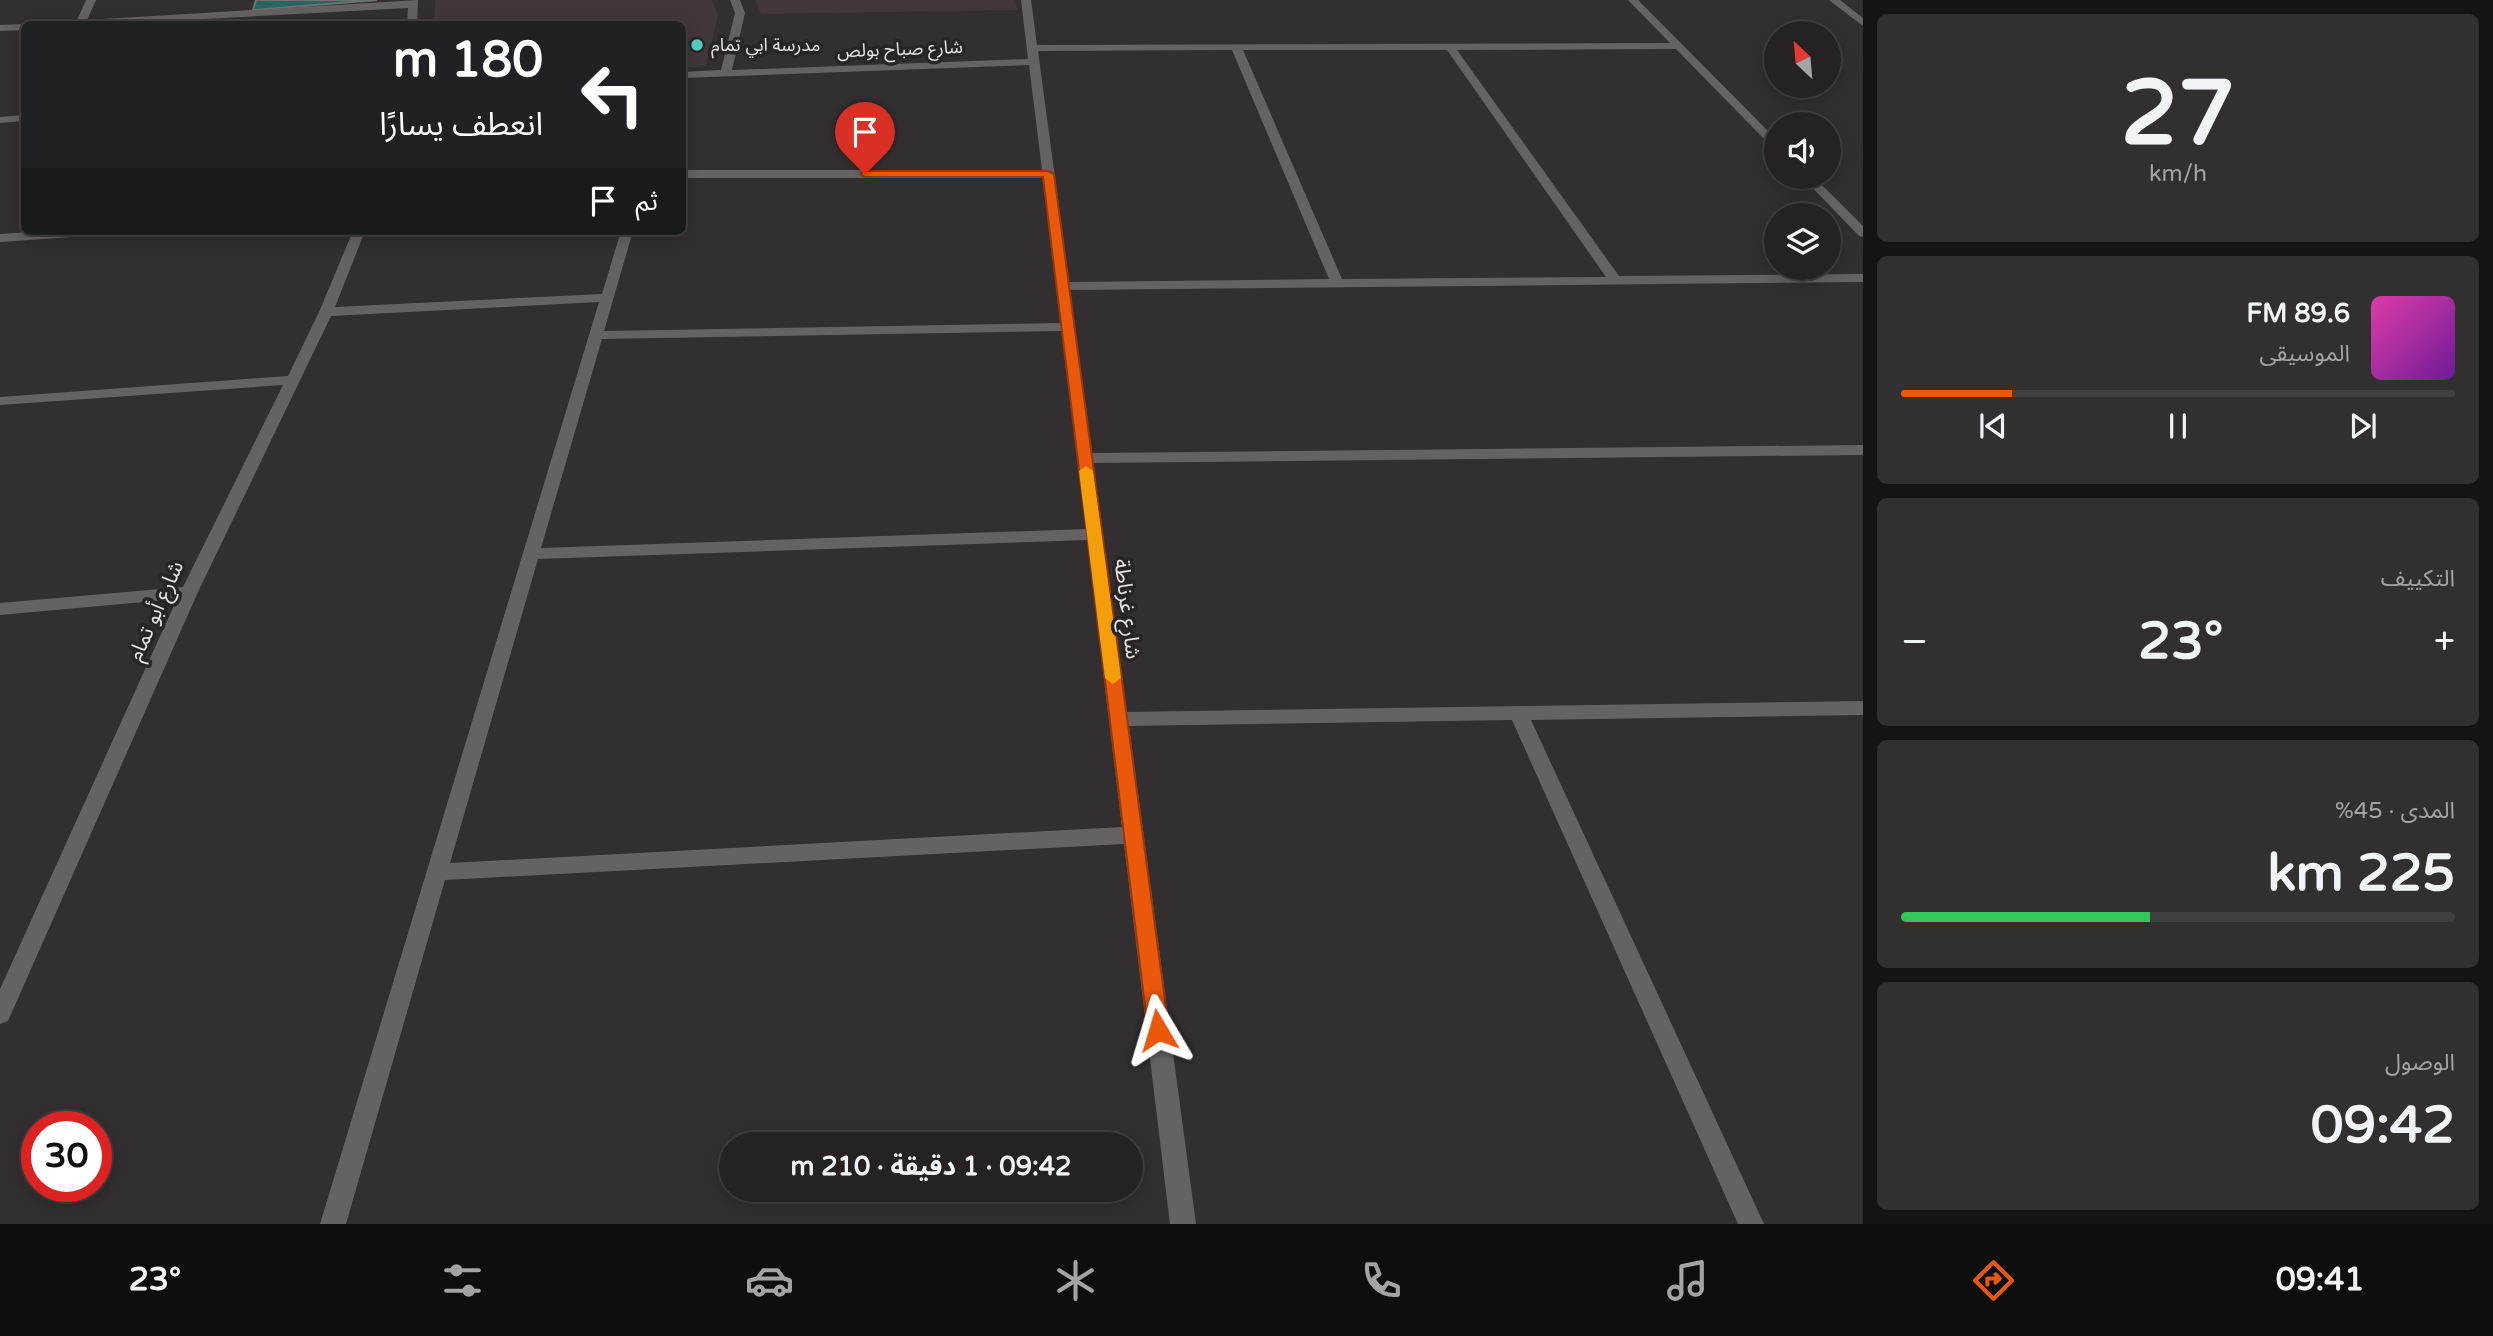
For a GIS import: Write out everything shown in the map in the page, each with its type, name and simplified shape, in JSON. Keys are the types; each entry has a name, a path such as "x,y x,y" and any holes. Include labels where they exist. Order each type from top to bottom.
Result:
{"street":[{"path":"81,21 91,0"},
{"path":"726,72 740,13 735,0"},
{"name":"شارع غرناطة","path":"1026,0 1184,1224"},
{"path":"1633,0 1764,133"},
{"path":"1834,0 1863,23"},
{"path":"128,21 413,3 412,21"},
{"path":"0,28 21,27"},
{"name":"شارع صباح بولص","path":"686,75 1033,55 1236,47 1678,46"},
{"path":"1236,47 1337,284"},
{"path":"1450,47 1616,281"},
{"path":"0,120 21,118"},
{"path":"686,174 1048,174"},
{"path":"1820,189 1863,233"},
{"path":"0,238 43,235"},
{"name":"شارع أبو تمام","path":"0,1014 189,592 290,380 326,312 357,235"},
{"path":"333,1224 626,235"},
{"path":"1063,286 1863,278"},
{"path":"326,312 607,298"},
{"path":"596,335 1068,327"},
{"path":"0,401 290,380"},
{"path":"1085,458 1863,450"},
{"path":"531,554 1095,534"},
{"path":"0,609 189,592"},
{"path":"1118,719 1863,708"},
{"path":"1518,712 1751,1224"},
{"path":"437,872 1133,835"}],"shaded area":[{"name":"مدرسة ابي تمام","path":"435,0 712,0 718,15 706,66 686,68 686,21 434,21"},
{"path":"755,0 1015,0 1018,10 761,14"}],"building":[{"path":"256,0 377,0 253,10"}],"slow traffic":[{"path":"1086,471 1113,678"}],"place":[{"name":"مدرسة ابي تمام","path":"697,45"}],"route":[{"path":"865,174 1048,174 1158,1030"}]}
